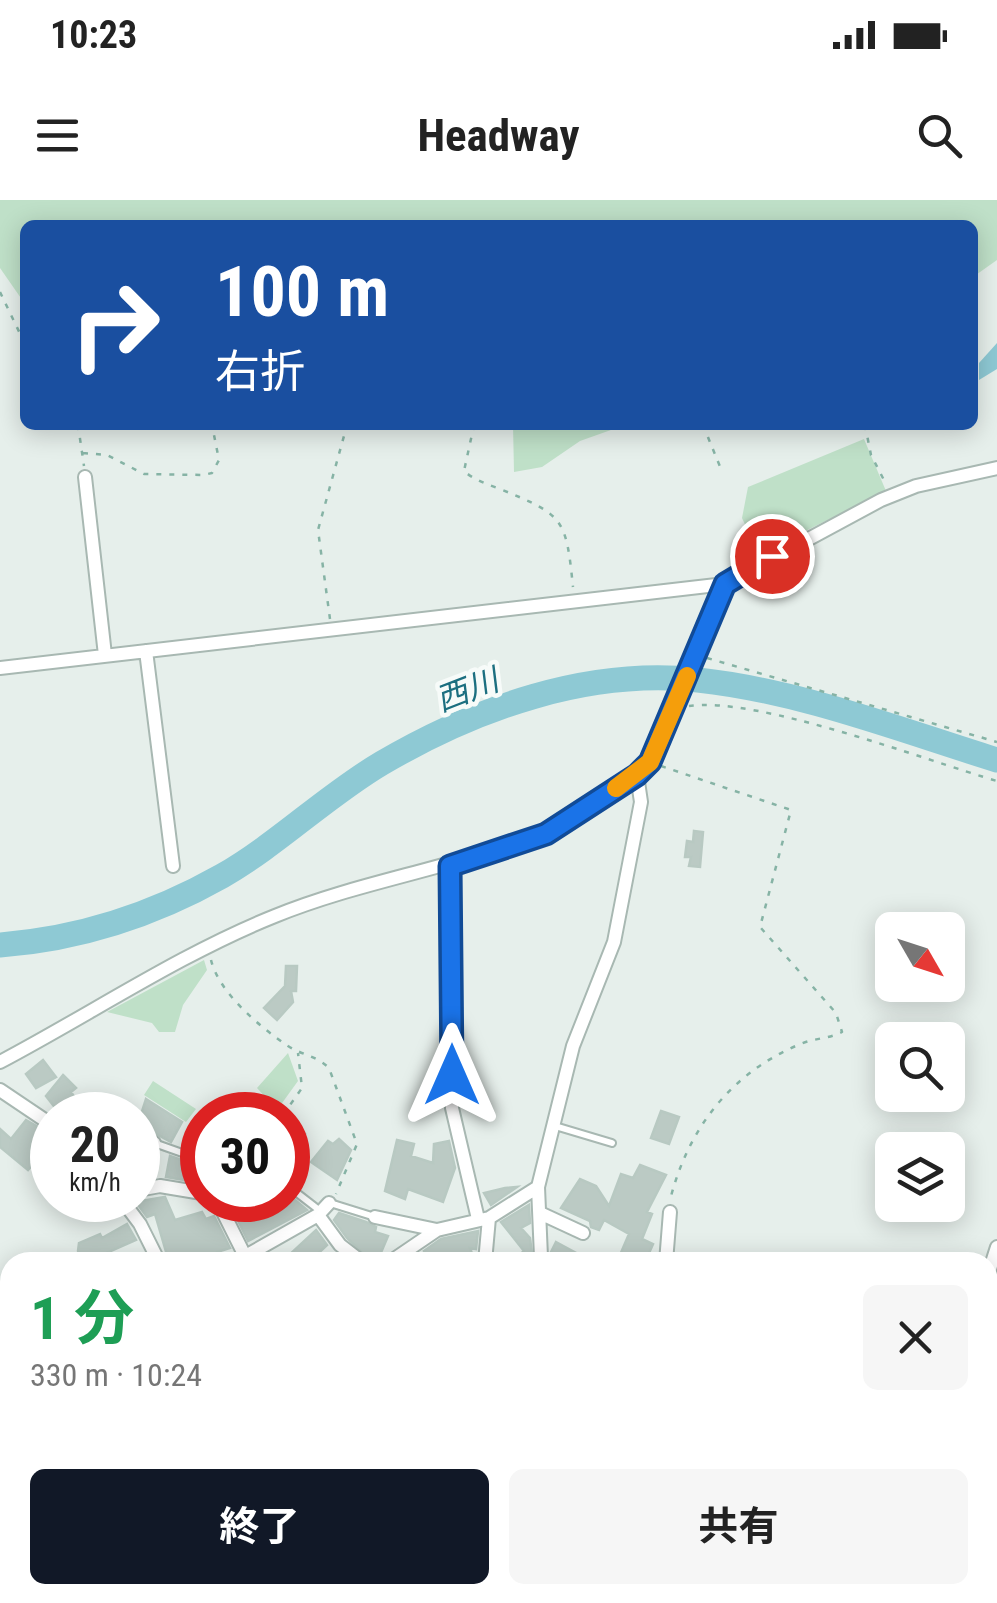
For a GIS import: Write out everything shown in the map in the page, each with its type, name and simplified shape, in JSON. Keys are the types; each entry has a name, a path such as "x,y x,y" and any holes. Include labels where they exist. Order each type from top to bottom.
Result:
{"street":[{"path":"0,668 574,598 725,584 894,495 997,468"},
{"path":"85,477 105,655"},
{"path":"0,1062 209,948 309,903 450,866 546,834 637,775 650,762 725,584"},
{"path":"146,651 172,866"},
{"path":"541,1252 538,1187 572,1046 614,942 641,802 637,775"},
{"path":"450,866 452,1108 483,1218 485,1252"},
{"path":"0,1090 30,1110"},
{"path":"405,1252 437,1230 483,1218 538,1187"},
{"path":"250,1252 322,1209 340,1244 350,1252"},
{"path":"667,1252 670,1212"},
{"path":"542,1214 584,1233"},
{"path":"375,1217 437,1230"},
{"path":"138,1222 154,1252"},
{"path":"226,1222 238,1252"}],"lane":[{"path":"553,1125 612,1143"},
{"path":"310,1201 322,1209 375,1217"}],"path":[{"path":"0,292 20,334"},
{"path":"79,430 85,477"},
{"path":"83,454 107,455 144,474 203,476 212,474 220,460 213,430"},
{"path":"331,628 318,530 346,430"},
{"path":"473,430 464,471 544,507 558,518 570,554 574,598"},
{"path":"705,430 721,469"},
{"path":"866,430 876,467 894,495"},
{"path":"694,659 836,694 997,742"},
{"path":"675,703 720,704 789,720 997,782"},
{"path":"650,762 789,807 791,814 760,927 836,1013 842,1028 839,1034 816,1038 774,1057 721,1096 702,1120 698,1138 674,1186 670,1212"},
{"path":"209,948 216,979 297,1050 329,1068 356,1144 322,1209"},
{"path":"297,1050 299,1092"}],"green space":[{"path":"0,200 997,200 997,260 978,273 978,220 20,220 20,297 0,268"},
{"path":"513,430 611,430 580,441 542,467 514,472"},
{"path":"864,439 886,491 759,554 742,518 748,487"},
{"path":"204,960 207,970 183,1005 175,1032 159,1032 152,1023 107,1012"},
{"path":"288,1053 298,1081 290,1092 261,1092 257,1088"},
{"path":"153,1081 180,1099 180,1118 160,1105 160,1092 146,1092"}],"water":[{"path":"997,343 997,369 979,380 979,363"}],"building":[{"path":"694,831 703,832 700,867 689,866 691,857 685,857 687,841 693,842"},
{"path":"286,966 297,966 296,991 291,991 293,1002 277,1020 264,1008 285,986"},
{"path":"43,1060 56,1077 36,1088 26,1074"},
{"path":"63,1075 76,1088 71,1092 49,1092"},
{"path":"160,1108 180,1121 171,1142 160,1136"},
{"path":"661,1111 679,1117 669,1144 651,1138"},
{"path":"26,1120 30,1122 28,1170 0,1147 0,1129 11,1139"},
{"path":"339,1139 351,1150 337,1180 311,1162 328,1141 333,1144"},
{"path":"397,1140 414,1144 411,1156 433,1163 434,1144 449,1141 455,1168 443,1202 408,1189 405,1199 385,1191"},
{"path":"170,1156 180,1159 180,1179 166,1177"},
{"path":"640,1165 666,1175 647,1212 652,1214 642,1239 653,1244 649,1252 621,1252 629,1234 604,1220 599,1230 591,1227 590,1221 561,1208 580,1179 596,1186 609,1206 621,1174 633,1178"},
{"path":"517,1187 491,1205 484,1193 505,1188"},
{"path":"165,1197 175,1220 217,1222 230,1248 217,1252 166,1252 157,1222 160,1198"},
{"path":"529,1205 530,1223 521,1228 530,1238 532,1252 523,1252 501,1222"},
{"path":"339,1213 376,1227 375,1232 388,1236 381,1252 362,1252 334,1220"},
{"path":"239,1222 284,1222 248,1241"},
{"path":"127,1224 136,1240 109,1252 78,1251 79,1243 100,1234 102,1238"},
{"path":"316,1230 327,1245 320,1252 292,1252"},
{"path":"478,1231 476,1249 470,1248 471,1252 425,1252 441,1239"},
{"path":"556,1242 574,1252 551,1252"}],"waterway":[{"name":"西川","path":"0,945 86,931 196,890 243,863 361,776 418,743 494,709 574,686 657,678 736,685 849,713 997,760"}],"slow traffic":[{"path":"616,788 650,762 687,676"}],"route":[{"path":"452,1075 454,877 450,866 546,834 637,775 650,762 725,584 772,556"}]}
